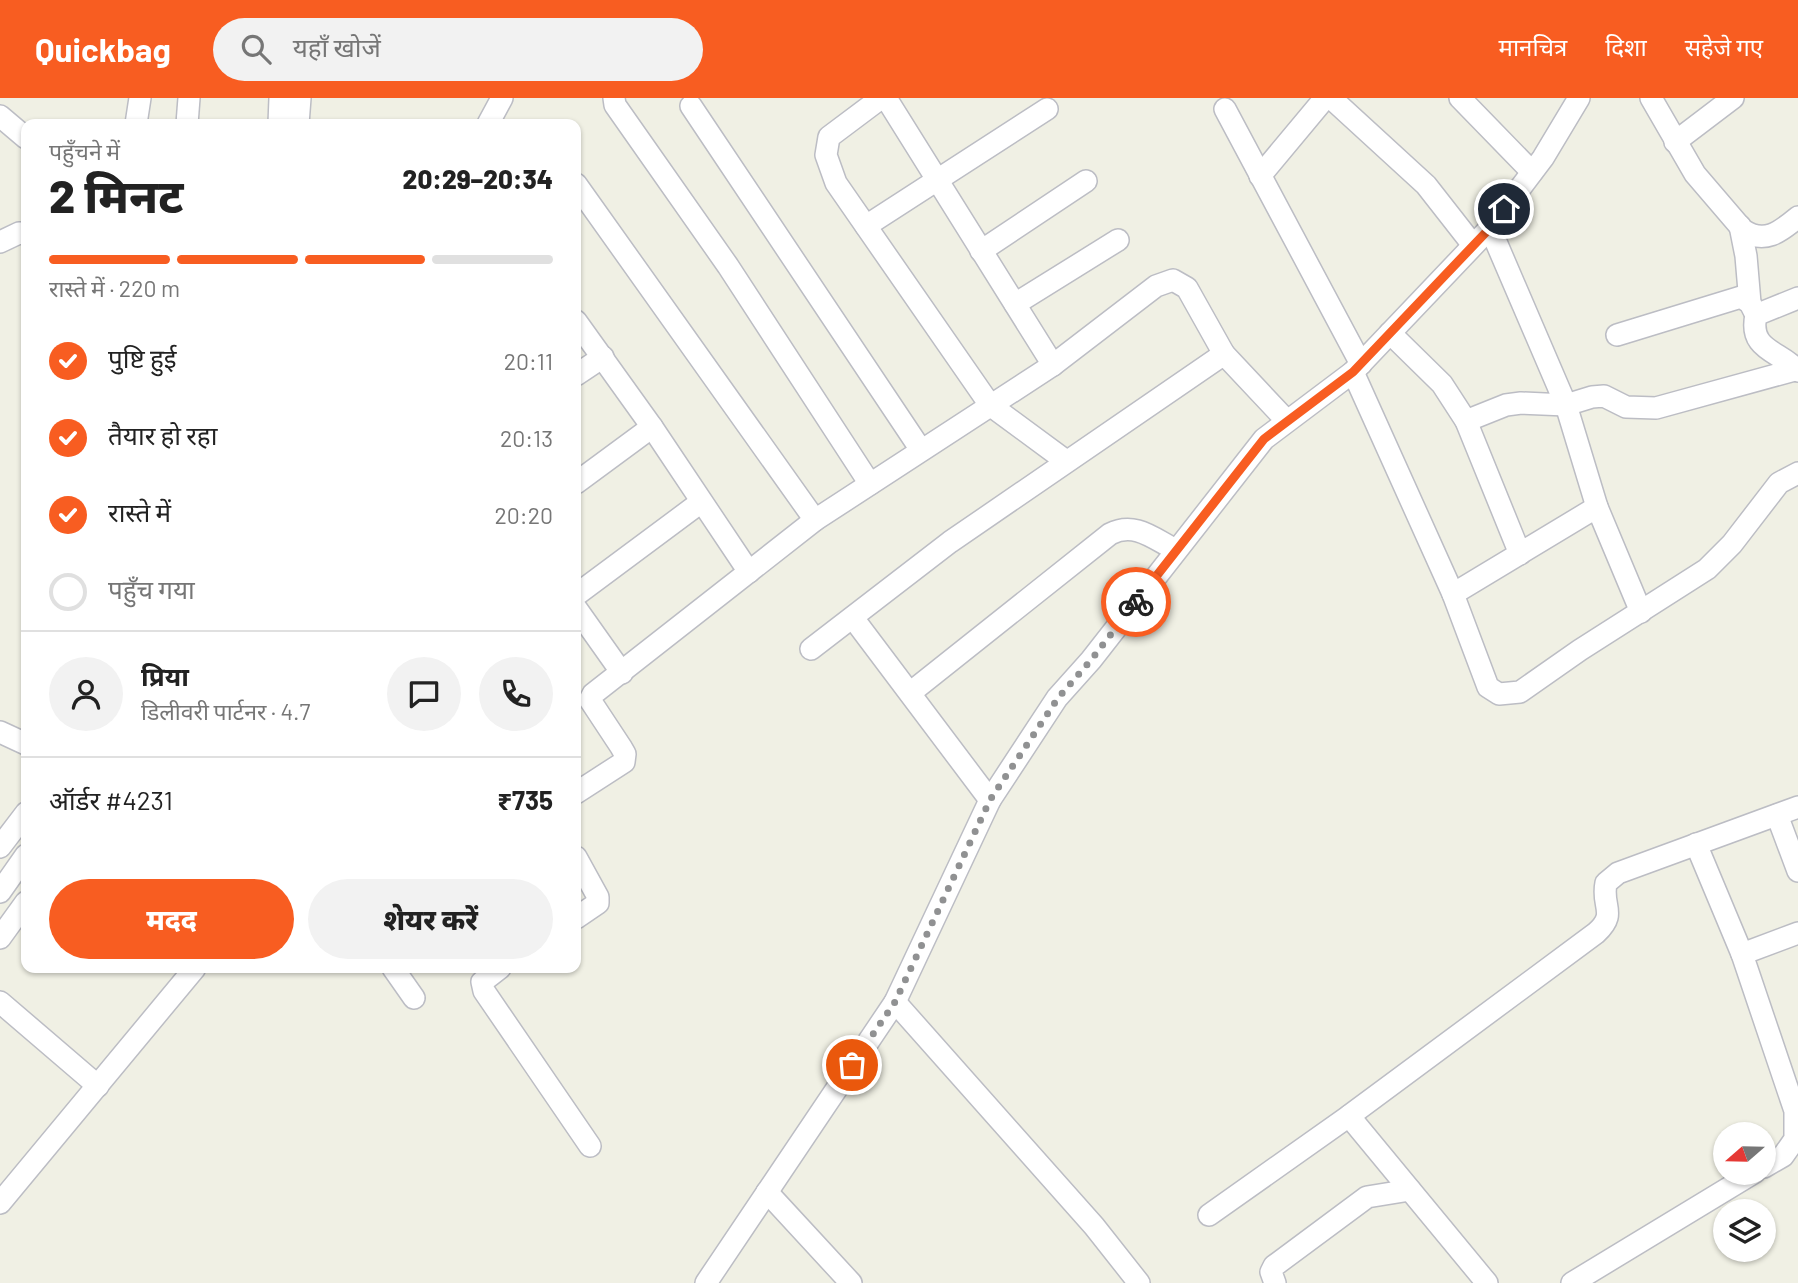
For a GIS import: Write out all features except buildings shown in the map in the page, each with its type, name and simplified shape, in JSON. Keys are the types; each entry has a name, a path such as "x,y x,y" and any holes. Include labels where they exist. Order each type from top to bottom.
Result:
{"street":[{"path":"137,119 140,98"},
{"path":"187,119 189,98"},
{"path":"279,119 280,98"},
{"path":"298,119 300,98"},
{"path":"614,98 615,105 728,266 870,484"},
{"path":"1053,365 883,98 829,137 826,155 836,183 990,405 1066,461"},
{"path":"1260,176 1325,98"},
{"path":"1331,98 1426,185 1473,246"},
{"path":"1460,98 1532,172"},
{"path":"706,1283 895,1002 990,800 1058,698 1091,660 1264,439 1357,368 1490,228 1532,172 1579,98"},
{"path":"1651,98 1695,174 1751,235 1763,238 1778,233 1798,217"},
{"path":"1675,142 1733,98"},
{"path":"691,106 921,450"},
{"path":"866,226 1047,109"},
{"path":"1225,109 1357,368 1453,594 1488,687 1499,694 1520,692 1580,650 1707,569 1732,544 1779,483 1798,473"},
{"path":"0,116 21,134"},
{"path":"981,251 1086,181"},
{"path":"581,191 815,520"},
{"path":"1740,226 1755,333 1763,346 1798,370"},
{"path":"1490,228 1566,405 1597,507 1641,612"},
{"path":"0,242 21,233"},
{"path":"1014,304 1118,240"},
{"path":"581,790 624,762 625,754 590,700 593,694 815,520 1053,365 1156,286 1173,280 1187,288 1224,354 1286,420"},
{"path":"1617,335 1741,297 1753,309"},
{"path":"1753,309 1798,298"},
{"path":"581,328 652,427 749,572"},
{"path":"1390,333 1442,384 1466,421 1520,554"},
{"path":"811,649 950,542 1224,354"},
{"path":"581,372 603,357"},
{"path":"1466,421 1506,405 1566,405 1604,396 1626,407 1657,408 1798,370"},
{"path":"581,479 652,427"},
{"path":"581,591 701,502"},
{"path":"1453,594 1597,507"},
{"path":"910,693 1121,528 1133,528 1176,550"},
{"path":"581,615 622,673"},
{"path":"853,618 990,800"},
{"path":"0,732 21,742"},
{"path":"1209,1215 1349,1116 1596,933 1606,924 1609,914 1606,883 1618,873 1798,807"},
{"path":"1777,815 1798,870"},
{"path":"0,847 21,820"},
{"path":"1696,844 1790,1069 1795,1139 1783,1156 1776,1160"},
{"path":"0,892 21,862"},
{"path":"581,866 596,891 598,903 581,915"},
{"path":"0,937 21,909"},
{"path":"1742,954 1798,933"},
{"path":"0,1203 191,973"},
{"path":"396,973 414,998"},
{"path":"494,973 482,982 484,991 590,1146"},
{"path":"0,1002 98,1086"},
{"path":"895,1002 1094,1226 1139,1283"},
{"path":"1349,1116 1487,1283"},
{"path":"1572,1283 1734,1185"},
{"path":"1275,1283 1271,1272 1274,1266 1367,1197 1410,1190"},
{"path":"767,1192 851,1283"}],"way so far":[{"path":"852,1065 895,1002 990,800 1058,698 1136,602"}],"route":[{"path":"1136,602 1264,439 1353,372 1490,228 1504,209"}]}
